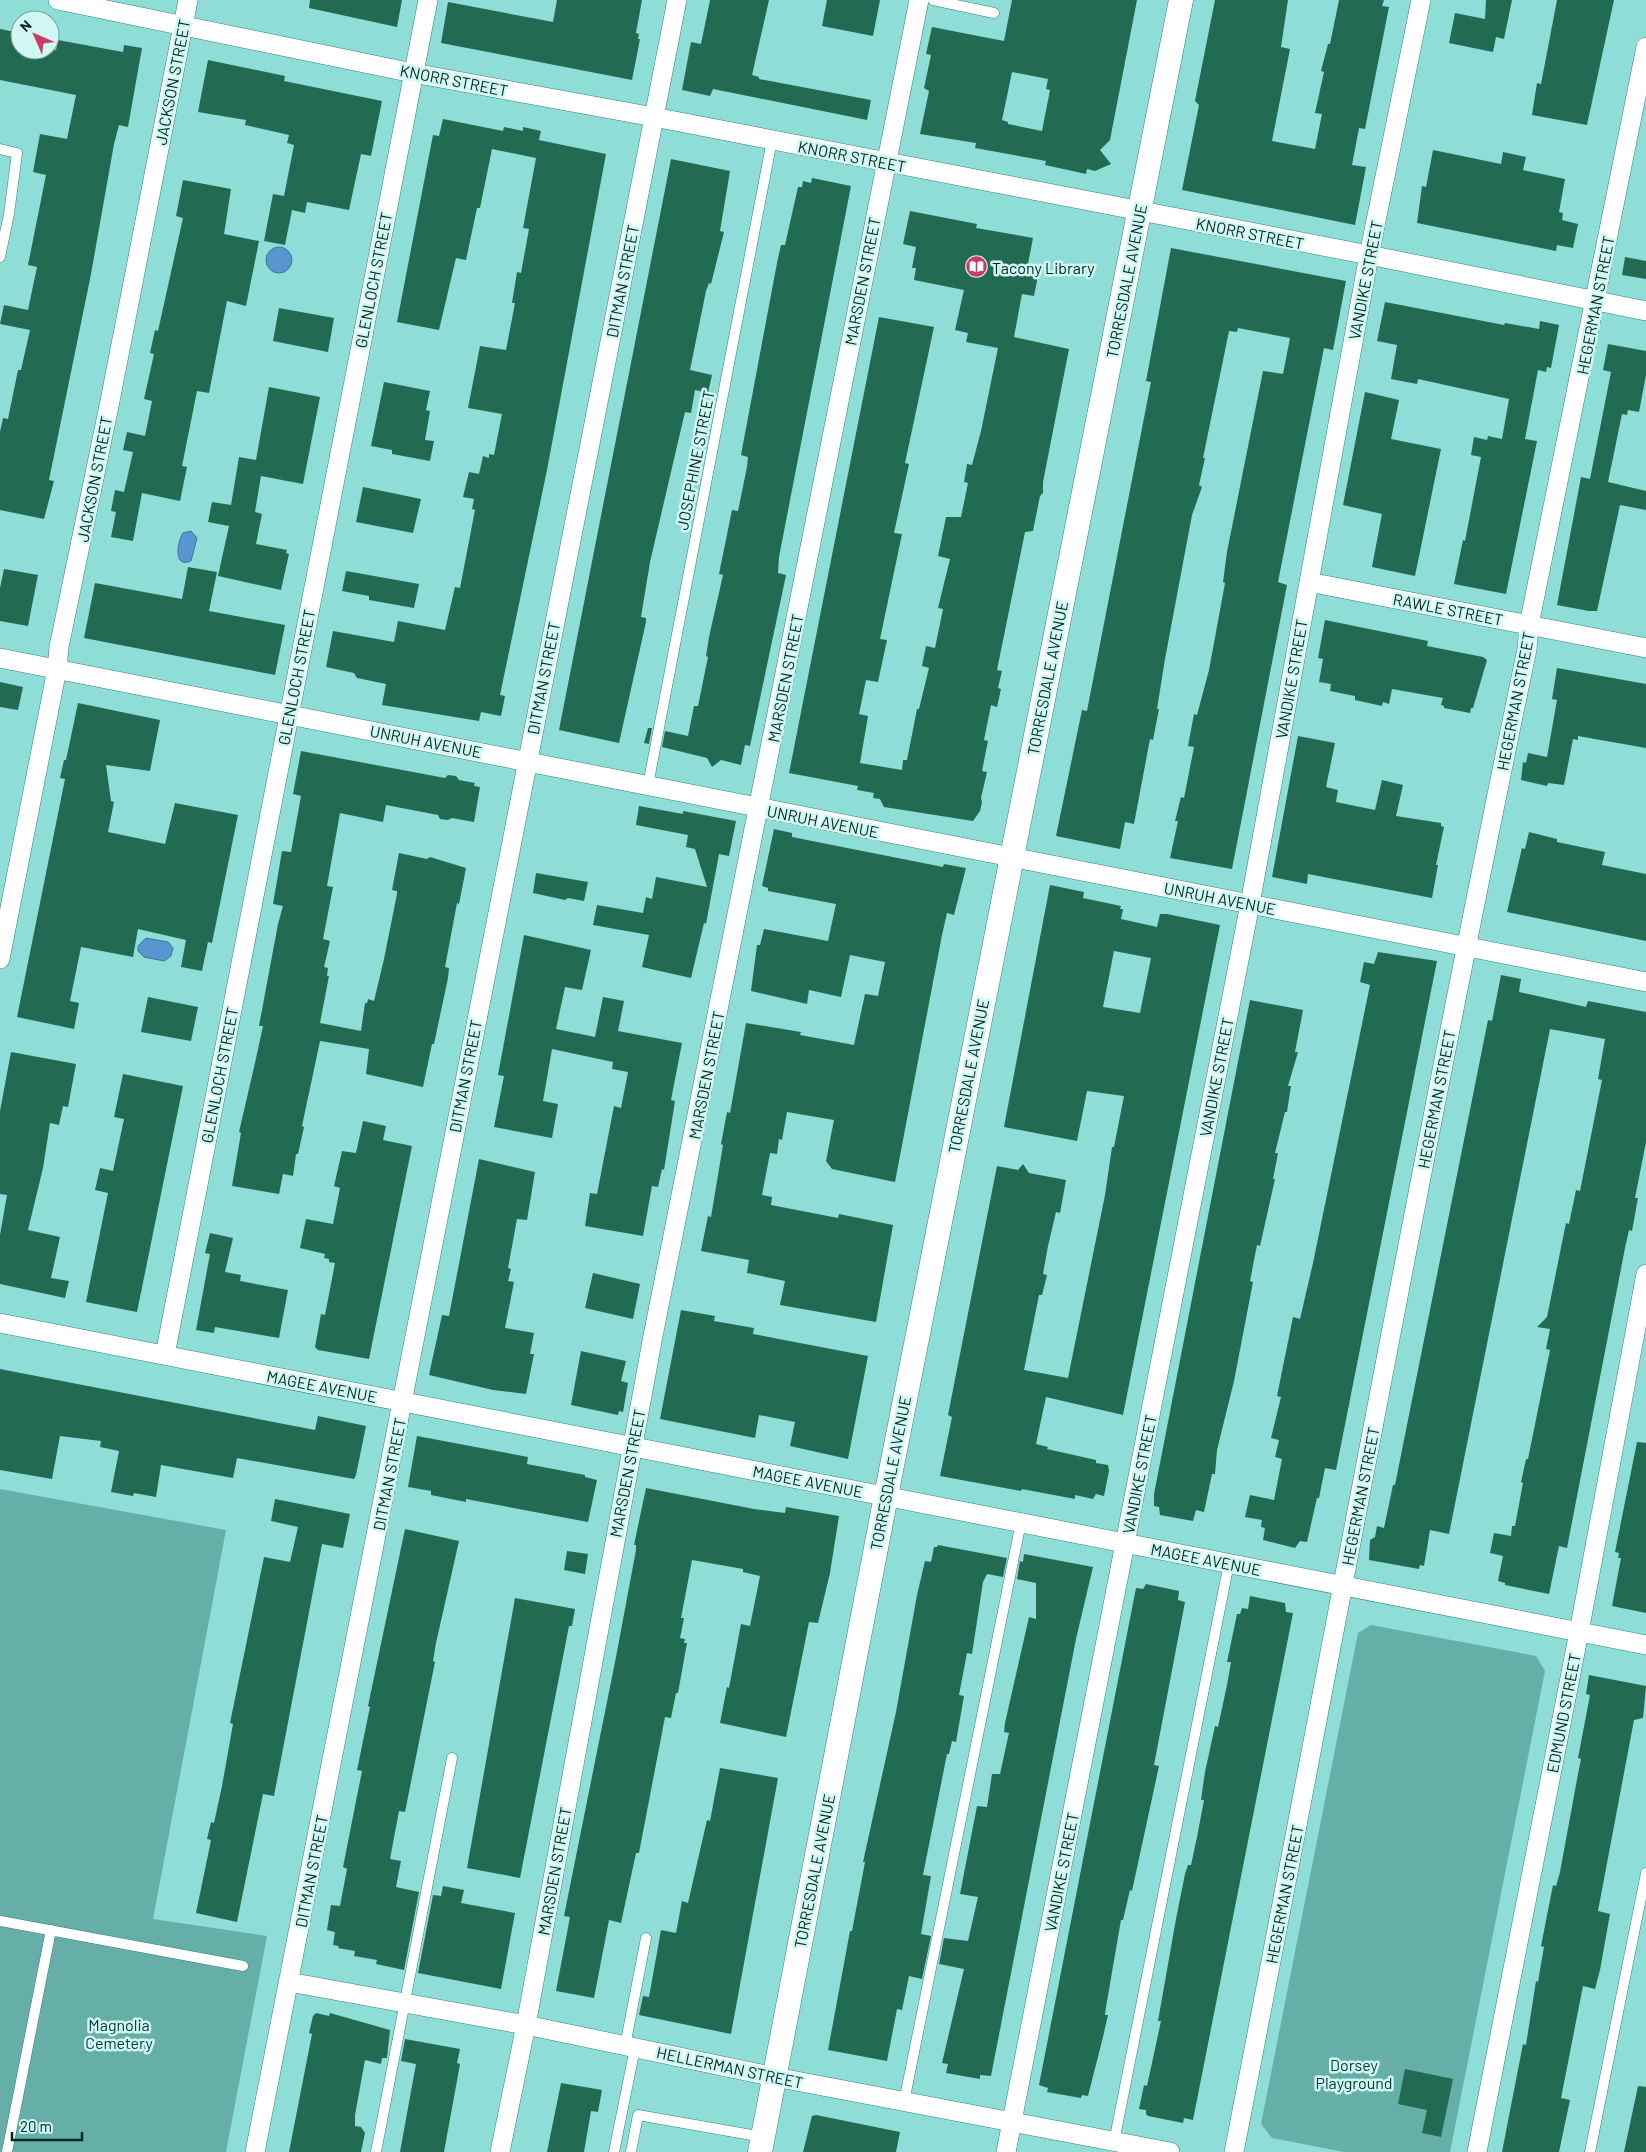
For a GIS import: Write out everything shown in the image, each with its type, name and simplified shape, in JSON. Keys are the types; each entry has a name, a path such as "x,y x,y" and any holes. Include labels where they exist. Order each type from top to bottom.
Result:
{"street":[{"name":"KNORR STREET","path":"58,0 184,24 413,73 654,117 1369,255 1646,311"},
{"name":"JACKSON STREET","path":"0,959 57,669 59,647 110,401 188,0"},
{"name":"GLENLOCH STREET","path":"165,1355 428,0"},
{"name":"DITMAN STREET","path":"255,2152 403,1402 411,1348 526,761 677,0"},
{"name":"MARSDEN STREET","path":"500,2152 526,2025 632,1446 757,808 764,785 885,163 919,0"},
{"name":"TORRESDALE AVENUE","path":"761,2145 886,1496 1181,0"},
{"name":"VANDIKE STREET","path":"1006,2152 1250,904 1369,255 1421,0"},
{"name":"HEGERMAN STREET","path":"1234,2152 1465,946 1527,648 1529,625 1646,47"},
{"name":"RAWLE STREET","path":"1309,582 1646,648"},
{"name":"UNRUH AVENUE","path":"0,658 289,713 757,808 1646,982"},
{"name":"EDMUND STREET","path":"1477,2152 1579,1632 1646,1274"},
{"name":"MAGEE AVENUE","path":"0,1323 1646,1645"},
{"name":"HELLERMAN STREET","path":"289,1982 526,2025 774,2077 1170,2152"}],"lane":[{"path":"934,0 994,13"},
{"name":"JOSEPHINE STREET","path":"648,785 772,140"},
{"path":"0,149 18,153 9,214 0,257"},
{"path":"904,2102 1021,1522"},
{"path":"1114,2142 1229,1563"},
{"path":"376,2152 452,1758"},
{"path":"1590,2152 1646,1873"},
{"path":"0,1920 243,1966"},
{"path":"8,2152 51,1930"},
{"path":"614,2152 646,1938"},
{"path":"631,2152 638,2115 761,2145"}],"green space":[{"name":"Magnolia Cemetery","path":"0,1489 226,1530 153,1919 267,1936 226,2152 0,2152"},
{"name":"Dorsey Playground","path":"1371,1625 1536,1656 1545,1671 1450,2152 1344,2152 1272,2138 1261,2124 1358,1633"}],"shaded area":[{"path":"279,247 288,251 292,260 288,269 279,273 270,269 266,260 270,251"},
{"path":"191,531 197,538 191,561 181,561 178,553 179,542 183,533"},
{"path":"146,938 168,942 173,948 171,956 164,961 144,957 138,951 138,946"}],"building":[{"path":"310,0 402,0 397,27 309,8"},
{"path":"557,0 642,0 636,33 639,34 638,39 640,39 632,80 441,43 448,2 553,22"},
{"path":"710,0 769,0 752,75 759,77 759,79 871,100 867,120 713,89 710,96 682,90 691,42 701,44"},
{"path":"827,0 880,0 873,36 822,26"},
{"path":"1012,0 1137,0 1110,140 1100,150 1111,164 1095,171 1087,169 1086,174 1045,165 1046,161 975,148 976,143 920,134 929,91 924,88 931,55 926,54 932,27 1004,41","holes":["1012,72 1048,79 1046,89 1050,90 1042,131 1008,124 1008,122 1002,120"]},
{"path":"1215,0 1288,0 1281,47 1290,49 1272,141 1315,149 1322,114 1315,113 1324,72 1321,71 1328,44 1330,44 1339,0 1384,0 1382,6 1389,7 1365,129 1359,128 1352,165 1366,167 1355,225 1182,190 1199,105 1195,101"},
{"path":"1486,0 1512,0 1504,39 1496,37 1493,52 1449,43 1455,13 1485,19"},
{"path":"1557,0 1614,0 1587,125 1532,115 1537,83 1541,84"},
{"path":"0,29 10,31 10,60 60,60 60,40 123,52 124,45 142,48 128,127 119,125 114,144 91,274 49,480 54,481 44,519 0,510 0,432 3,418 8,419 18,370 21,370 30,330 0,324 4,305 28,310 37,267 28,265 46,175 33,172 40,134 67,139 76,95 0,80"},
{"path":"208,60 285,76 284,81 382,101 371,156 361,154 349,210 307,202 305,213 292,210 285,245 264,241 273,194 284,196 294,145 287,143 289,135 245,125 246,120 198,112"},
{"path":"443,119 503,131 504,127 523,131 523,127 541,131 539,140 606,154 547,470 500,695 505,696 501,716 481,712 479,721 382,705 386,684 357,678 354,673 326,667 333,631 394,642 398,621 445,630 455,587 460,588 475,510 472,509 474,499 463,497 469,472 479,474 483,456 489,458 489,454 494,455 502,414 468,408 480,346 506,350 515,303 512,303 517,272 521,273 529,229 523,228 536,158 492,149 480,208 477,208 466,260 456,258 439,330 397,322 433,135 439,136"},
{"path":"1433,150 1501,164 1503,152 1526,157 1523,170 1565,179 1559,212 1563,213 1562,220 1578,224 1573,248 1557,245 1556,251 1417,223 1422,186 1426,187"},
{"path":"671,159 730,171 720,231 724,232 711,284 709,283 706,291 690,370 712,375 708,393 695,390 691,413 685,412 650,562 641,617 646,618 646,622 619,743 559,730"},
{"path":"812,178 851,186 779,557 778,573 786,575 750,746 745,745 741,765 721,760 712,767 707,758 662,747 665,731 688,736 694,706 698,706 708,657 706,656 709,637 723,575 719,574 732,510 738,511 747,467 748,457 741,455 777,263 781,245 785,245 798,187 802,187 803,181 811,183"},
{"path":"183,180 231,189 224,234 259,241 246,306 227,301 209,393 197,391 182,466 187,467 180,501 142,493 133,541 111,537 116,512 111,511 115,490 124,492 133,452 123,450 127,432 145,436 152,401 144,399 154,354 150,353 155,330 158,331 183,218 176,216"},
{"path":"910,211 977,224 976,228 1033,238 1028,264 1040,266 1034,296 1022,294 1014,337 1069,349 1043,482 1043,493 1040,496 1033,531 1025,532 997,670 1002,671 998,688 1001,689 997,707 991,705 984,740 988,741 982,771 987,772 981,798 982,802 980,811 973,821 884,807 880,799 873,798 874,793 857,790 858,786 789,773 879,317 934,327 905,463 909,464 894,533 902,534 880,639 887,640 878,682 866,680 859,714 868,716 860,763 902,770 903,760 907,760 917,709 919,709 929,668 922,666 926,646 935,648 943,609 938,608 950,559 938,556 946,517 961,517 968,483 964,482 967,464 972,465 998,348 966,342 968,333 955,330 964,290 914,280 916,268 912,268 916,247 903,244"},
{"path":"1171,248 1346,281 1333,350 1324,348 1278,582 1287,585 1232,869 1170,858 1178,821 1175,821 1181,797 1184,798 1194,747 1188,746 1194,714 1197,715 1209,670 1225,583 1223,582 1227,552 1263,371 1283,374 1290,338 1238,328 1237,332 1229,331 1203,458 1205,458 1199,485 1202,487 1192,515 1165,659 1157,709 1159,709 1153,740 1150,739 1134,824 1125,822 1120,849 1056,836 1082,710 1087,711 1151,382 1146,381"},
{"path":"1625,257 1646,261 1646,279 1622,275"},
{"path":"1385,302 1504,325 1505,323 1539,329 1540,321 1559,325 1551,368 1547,367 1546,372 1538,370 1525,439 1537,441 1506,594 1454,584 1463,540 1465,541 1481,457 1471,455 1474,437 1487,440 1488,436 1502,439 1509,399 1418,379 1417,384 1391,379 1397,345 1377,341"},
{"path":"279,308 334,318 328,352 273,341"},
{"path":"1608,344 1646,351 1646,375 1639,412 1628,410 1627,415 1622,414 1608,482 1646,491 1646,510 1620,505 1597,611 1589,611 1557,605 1581,477 1590,479 1611,372 1603,370"},
{"path":"384,382 430,391 426,410 430,411 425,440 434,441 430,461 392,454 392,450 371,446"},
{"path":"269,387 320,397 303,484 261,476 255,512 262,514 256,544 287,550 286,553 289,554 281,590 218,576 229,526 208,522 212,502 231,505 239,457 256,460"},
{"path":"1365,392 1399,400 1391,439 1441,449 1415,576 1372,567 1382,514 1343,505"},
{"path":"363,487 421,499 413,533 356,522"},
{"path":"188,567 217,572 209,611 285,625 275,675 84,638 95,583 182,599"},
{"path":"4,569 38,575 28,626 0,621 0,588"},
{"path":"346,571 419,584 414,608 369,600 369,596 342,591"},
{"path":"1325,620 1428,641 1427,646 1483,657 1487,660 1470,713 1444,708 1441,705 1443,698 1392,689 1389,704 1383,702 1382,706 1355,700 1355,696 1330,691 1331,684 1319,682 1323,659 1318,658"},
{"path":"1557,668 1646,684 1646,748 1578,736 1578,740 1573,739 1564,785 1548,783 1547,786 1521,780 1523,762 1526,763 1528,753 1547,757 1557,700 1552,699"},
{"path":"0,682 23,687 18,710 0,707"},
{"path":"78,703 160,720 150,771 106,765 111,801 114,802 108,832 165,844 175,803 238,815 212,943 208,942 202,971 181,967 186,940 138,929 133,957 81,947 70,1001 79,1003 74,1029 17,1017 65,779 60,778 64,760 66,760"},
{"path":"648,728 652,728 649,744 644,743"},
{"path":"1298,736 1335,743 1326,787 1338,790 1336,802 1375,810 1382,780 1403,785 1396,816 1441,823 1441,826 1444,827 1436,865 1438,865 1432,898 1308,874 1307,884 1272,877"},
{"path":"301,751 445,778 448,775 456,776 459,780 475,783 474,786 480,787 474,822 452,818 448,820 440,819 438,815 386,805 383,822 340,813 327,886 333,887 323,939 330,941 324,967 328,968 327,976 329,976 320,1023 361,1031 365,1003 367,1003 368,999 374,1001 384,959 397,894 397,891 392,890 399,853 427,859 430,857 466,868 459,904 457,903 445,967 449,968 448,978 423,1087 366,1074 369,1049 320,1041 293,1176 283,1174 279,1194 232,1186 241,1133 239,1132 263,1026 259,1026 283,906 273,904 282,851 291,852 301,796 293,794"},
{"path":"639,806 683,814 683,811 736,821 729,856 719,854 706,924 704,923 691,978 642,967 649,935 593,925 597,905 643,913 646,897 652,899 656,877 707,887 695,849 686,847 688,835 636,825"},
{"path":"774,829 792,833 792,837 943,867 944,864 966,868 954,915 947,913 942,935 895,1182 832,1169 826,1161 834,1120 787,1112 782,1140 779,1139 777,1154 770,1153 762,1195 772,1197 771,1205 838,1218 839,1214 893,1225 876,1322 780,1305 785,1281 747,1273 749,1260 701,1251 708,1216 711,1217 723,1145 721,1144 727,1112 730,1113 746,1023 801,1032 800,1035 854,1045 865,994 878,996 885,962 850,955 841,997 809,990 807,1004 751,991 757,945 760,945 764,929 828,941 836,904 768,891 768,888 762,886"},
{"path":"1529,832 1557,839 1557,842 1605,852 1602,865 1646,874 1646,941 1507,912 1522,848 1525,849"},
{"path":"536,873 588,882 584,901 568,898 565,900 533,893"},
{"path":"1050,885 1084,892 1083,898 1121,906 1120,909 1123,909 1121,919 1157,927 1160,914 1167,914 1220,925 1123,1415 1046,1397 1036,1444 1048,1447 1047,1449 1096,1460 1096,1463 1108,1465 1109,1471 1104,1496 1096,1494 1093,1499 1075,1495 1075,1499 1022,1489 1021,1491 940,1476 952,1417 948,1415 997,1166 1018,1170 1023,1164 1029,1173 1066,1180 1060,1213 1056,1212 1048,1246 1043,1274 1047,1275 1042,1295 1039,1295 1024,1370 1068,1378 1105,1195 1112,1147 1114,1147 1124,1096 1087,1091 1077,1141 1004,1127","holes":["1114,951 1151,958 1140,1013 1103,1007"]},
{"path":"524,935 591,950 582,990 565,987 556,1029 595,1037 603,997 624,1001 618,1031 682,1043 671,1100 675,1101 664,1170 662,1169 658,1187 652,1186 643,1236 585,1226 590,1193 597,1194 614,1106 621,1108 628,1072 612,1069 613,1062 552,1049 543,1101 558,1104 552,1138 494,1127 504,1076 498,1075"},
{"path":"1378,952 1437,961 1336,1470 1325,1468 1307,1542 1300,1541 1295,1548 1263,1540 1265,1528 1261,1527 1262,1520 1245,1517 1250,1495 1274,1500 1282,1459 1275,1457 1279,1440 1271,1438 1281,1397 1277,1396 1293,1317 1300,1319 1313,1263 1370,985 1360,982 1364,962 1374,964"},
{"path":"1501,975 1521,979 1519,992 1586,1007 1588,1001 1646,1012 1646,1142 1635,1198 1638,1198 1632,1231 1629,1230 1625,1248 1567,1548 1559,1546 1549,1594 1505,1585 1505,1583 1498,1581 1503,1556 1490,1553 1494,1533 1511,1536 1512,1526 1515,1526 1523,1483 1521,1482 1526,1459 1528,1459 1550,1350 1546,1349 1550,1329 1537,1327 1547,1317 1566,1223 1569,1224 1576,1190 1580,1191 1602,1080 1598,1079 1605,1039 1550,1029 1449,1534 1430,1530 1424,1566 1420,1565 1419,1569 1369,1560 1370,1540 1375,1537 1377,1526 1384,1528 1393,1485 1395,1485 1488,1020 1492,1021"},
{"path":"148,997 198,1007 191,1041 141,1032"},
{"path":"1250,1000 1303,1010 1295,1052 1298,1052 1288,1086 1291,1086 1287,1112 1285,1112 1275,1153 1278,1153 1273,1179 1275,1179 1260,1246 1257,1245 1250,1281 1253,1282 1234,1381 1217,1450 1215,1474 1212,1474 1204,1512 1196,1510 1193,1521 1160,1515 1159,1507 1154,1506 1154,1494"},
{"path":"11,1052 76,1064 68,1107 63,1106 59,1125 50,1123 43,1168 28,1230 60,1237 51,1278 69,1281 65,1298 0,1284 0,1235 7,1195 0,1194 0,1111"},
{"path":"123,1074 183,1086 137,1312 86,1302 108,1193 95,1190 100,1168 113,1171 124,1119 114,1117"},
{"path":"363,1121 386,1126 383,1140 412,1146 369,1359 318,1350 315,1347 321,1314 325,1315 335,1263 329,1262 329,1259 324,1258 325,1254 300,1248 306,1219 333,1224 340,1188 334,1186 342,1151 356,1153"},
{"path":"479,1159 535,1172 527,1220 517,1219 508,1268 511,1269 508,1281 514,1282 505,1328 534,1333 530,1354 534,1354 526,1394 493,1390 429,1375 442,1315 449,1316"},
{"path":"210,1233 233,1238 225,1272 241,1275 240,1281 288,1290 279,1338 215,1327 214,1333 196,1330 210,1254 205,1253"},
{"path":"593,1273 640,1284 633,1319 585,1308"},
{"path":"681,1310 715,1316 714,1321 754,1328 753,1334 868,1356 848,1459 790,1446 795,1422 759,1415 755,1438 660,1419"},
{"path":"581,1351 626,1361 621,1381 628,1383 623,1412 619,1411 618,1415 571,1405"},
{"path":"0,1369 315,1430 318,1416 366,1426 356,1475 354,1479 237,1458 233,1478 161,1465 156,1497 134,1493 133,1496 111,1492 119,1451 100,1447 101,1441 60,1436 52,1479 0,1470"},
{"path":"417,1436 528,1457 527,1464 585,1475 585,1477 597,1480 588,1522 466,1499 466,1502 431,1495 431,1491 408,1487"},
{"path":"1637,1442 1646,1443 1646,1613 1612,1606 1621,1558 1618,1558 1619,1553 1615,1552"},
{"path":"646,1488 754,1509 785,1513 786,1507 839,1516 830,1573 818,1623 809,1622 786,1737 720,1723 727,1687 729,1688 741,1624 750,1626 760,1576 743,1572 743,1569 692,1560 681,1618 684,1618 680,1638 685,1639 684,1643 687,1643 678,1693 676,1693 671,1718 665,1717 639,1853 636,1853 621,1923 609,1920 594,1998 556,1991 570,1917 564,1916 616,1657 636,1550 636,1545 634,1545"},
{"path":"275,1499 350,1514 343,1548 322,1544 274,1796 263,1794 237,1922 196,1913 211,1840 207,1839 211,1822 214,1823 222,1786 233,1724 230,1723 264,1557 290,1562 298,1527 271,1521"},
{"path":"405,1529 459,1541 436,1643 433,1661 435,1662 405,1812 399,1811 390,1859 401,1861 396,1887 419,1892 404,1970 376,1964 377,1960 354,1956 355,1951 338,1948 339,1946 333,1945 335,1932 327,1930 331,1905 340,1906 347,1869 343,1867 362,1771 357,1770 370,1707 368,1706"},
{"path":"938,1545 1007,1558 1003,1577 987,1574 983,1582 972,1654 967,1653 959,1695 964,1696 956,1742 952,1741 949,1754 947,1754 923,1875 931,1876 921,1934 931,1936 922,1979 909,1976 902,2010 897,2009 887,2061 828,2050 865,1862 863,1862 896,1712 917,1595 925,1561 931,1562 934,1547"},
{"path":"567,1551 588,1554 585,1574 564,1570"},
{"path":"1024,1554 1093,1567 1076,1639 991,2076 980,2075 980,2079 946,2073 948,2064 942,2063 964,1969 939,1964 944,1938 968,1941 978,1897 960,1894 977,1806 987,1807 992,1774 1000,1774 1009,1733 1004,1732 1005,1723 1029,1617 1036,1619 1036,1583 1017,1579 1020,1561 1023,1562"},
{"path":"1146,1584 1179,1591 1178,1600 1185,1602 1154,1765 1159,1766 1132,1891 1130,1890 1123,1920 1121,1920 1106,2007 1105,2015 1108,2015 1088,2096 1082,2095 1081,2098 1047,2092 1048,2088 1039,2085 1136,1588 1143,1589"},
{"path":"1250,1596 1285,1603 1286,1612 1293,1613 1193,2120 1184,2118 1183,2123 1148,2116 1146,2110 1139,2109 1144,2085 1147,2086 1161,2021 1158,2021 1176,1919 1185,1874 1188,1865 1191,1865 1197,1837 1204,1800 1201,1800 1205,1772 1215,1726 1218,1727 1227,1685 1231,1662 1227,1662 1237,1614 1240,1614 1242,1608 1248,1609"},
{"path":"515,1598 575,1609 572,1626 569,1626 520,1878 467,1868"},
{"path":"1589,1675 1646,1686 1643,1718 1634,1720 1598,1911 1610,1914 1600,1970 1595,1989 1583,1986 1561,2098 1570,2100 1559,2152 1502,2152 1523,2044 1526,2045 1536,1981 1538,1982 1544,1947 1541,1946 1553,1885 1556,1886 1560,1872 1581,1759 1578,1758 1590,1695 1586,1694"},
{"path":"720,1768 778,1778 731,2034 639,2015 643,1996 649,1997 661,1930 676,1933 682,1901 688,1903 707,1820 710,1821"},
{"path":"443,1886 464,1890 461,1903 515,1913 501,1989 418,1973 433,1895 441,1896"},
{"path":"316,2013 329,2016 330,2013 390,2030 387,2058 382,2058 381,2064 365,2060 355,2115 355,2126 361,2127 365,2133 361,2152 289,2152 312,2034 309,2033 313,2016"},
{"path":"405,2039 460,2049 457,2063 460,2064 444,2152 400,2152 416,2064 401,2061"},
{"path":"1405,2069 1453,2079 1441,2137 1422,2133 1427,2110 1398,2104"},
{"path":"561,2083 602,2090 598,2112 591,2111 584,2152 547,2152"},
{"path":"1638,2086 1646,2087 1646,2152 1624,2152"},
{"path":"816,2115 900,2132 896,2152 803,2152 812,2116"}],"place":[{"name":"Tacony Library","path":"976,267"}]}
